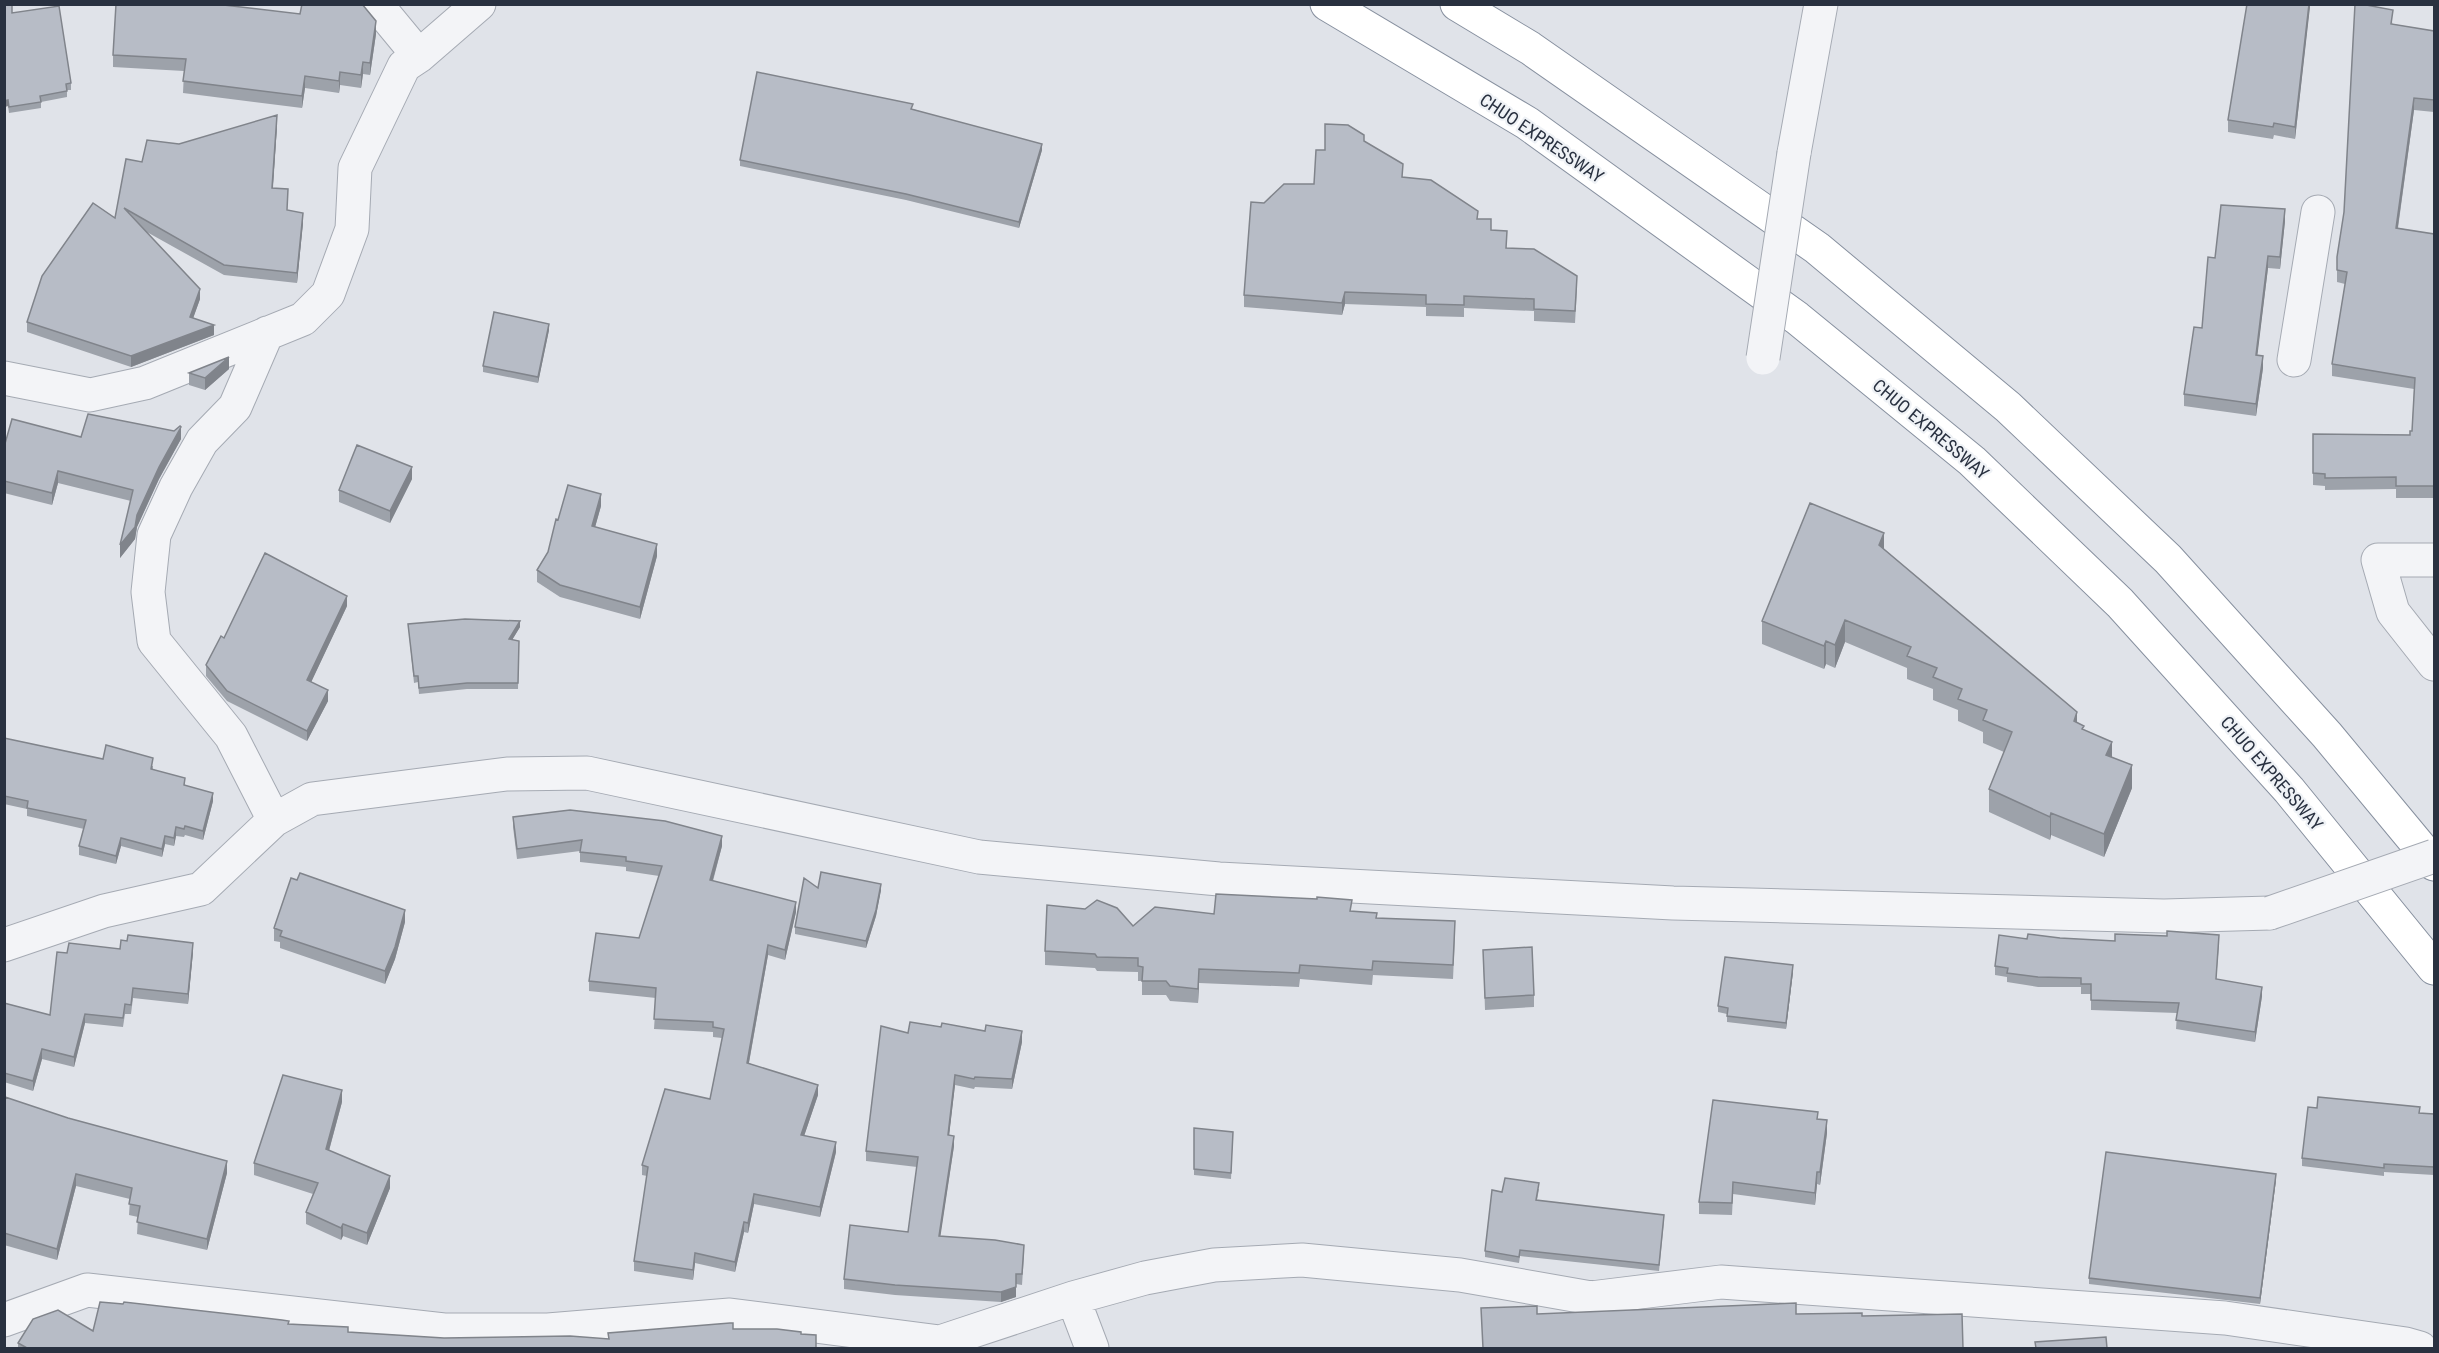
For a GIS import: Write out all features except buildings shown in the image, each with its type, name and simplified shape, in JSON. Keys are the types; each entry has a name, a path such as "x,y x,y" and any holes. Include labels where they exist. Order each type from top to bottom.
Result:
{"highway":[{"name":"CHUO EXPRESSWAY","path":"1326,4 1527,123 1797,318 1972,461 2120,603 2289,790 2434,968"},
{"path":"1457,4 1530,48 1817,248 2008,407 2168,559 2327,735 2434,864"}],"street":[{"path":"376,4 419,56"},
{"path":"4,378 90,395 145,383 303,319 328,294 352,229 355,168 404,66 419,56 479,4"},
{"path":"1763,358 1794,153 1821,4"},
{"path":"2295,360 2318,212"},
{"path":"267,333 234,406 202,441 176,487 154,535 148,592 154,641 231,736 274,820"},
{"path":"2434,560 2378,560 2392,612 2434,664"},
{"path":"4,945 104,911 201,889 274,820 312,799 507,774 587,773 979,857 1219,879 1673,903 2163,916 2270,913 2434,856"},
{"path":"4,1320 87,1290 444,1330 548,1330 730,1315 940,1342 1073,1298 1145,1278 1214,1265 1302,1260 1460,1275 1591,1298 1721,1282 2225,1318 2406,1344 2420,1348"},
{"path":"1073,1298 1092,1348"}]}
